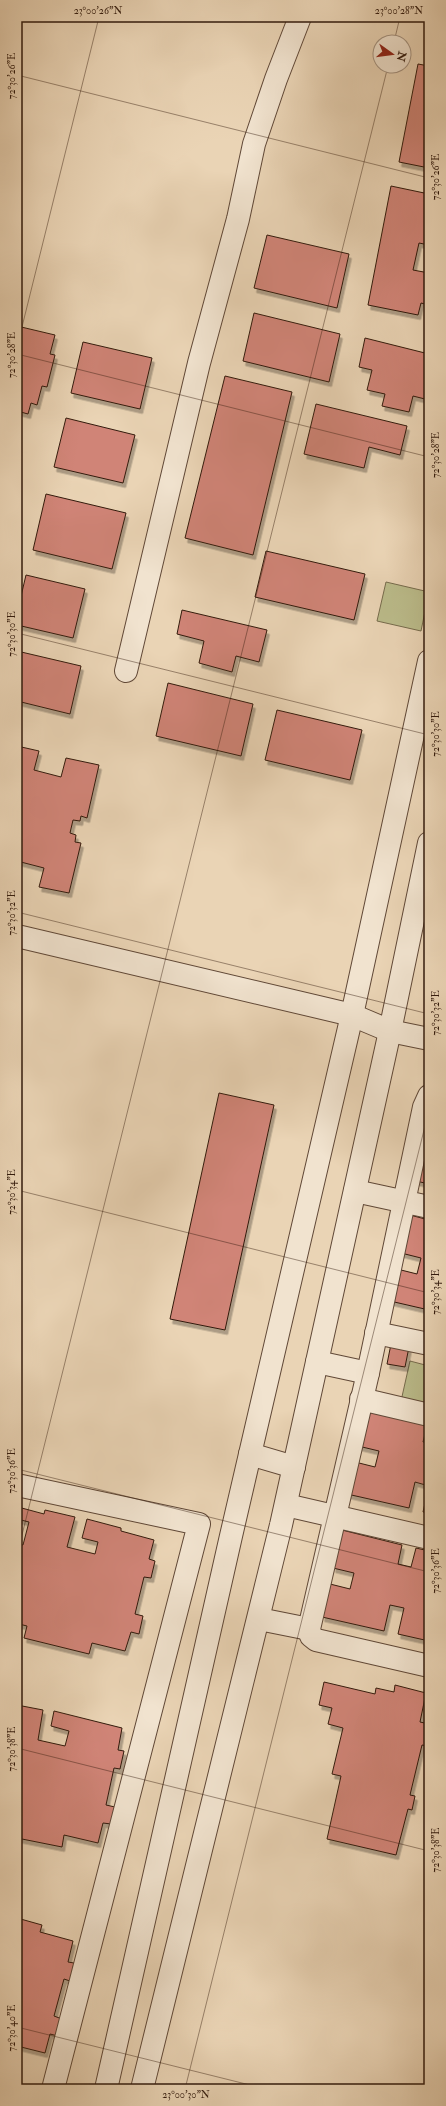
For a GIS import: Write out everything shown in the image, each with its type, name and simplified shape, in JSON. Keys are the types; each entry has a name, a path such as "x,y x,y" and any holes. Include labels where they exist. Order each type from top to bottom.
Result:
{"street":[{"path":"126,671 199,363 238,219 254,144 276,79 300,17"},
{"path":"106,2089 250,1454 352,1015 429,661"},
{"path":"142,2089 286,1505 390,1031 429,843"},
{"path":"17,936 352,1015 390,1031 429,1040"},
{"path":"429,1096 424,1107 368,1373 334,1515 309,1629 311,1636 316,1640 429,1666"},
{"path":"355,1191 429,1207"},
{"path":"376,1333 429,1344"},
{"path":"317,1362 368,1373"},
{"path":"361,1399 429,1415"},
{"path":"250,1454 294,1467"},
{"path":"17,1485 199,1524 54,2089"},
{"path":"286,1505 429,1538"},
{"path":"259,1619 309,1629"}],"green space":[{"path":"386,582 429,592 421,631 377,621"},
{"path":"410,1361 429,1366 429,1417 399,1410"}],"building":[{"path":"418,64 429,66 429,168 399,162"},
{"path":"391,186 429,194 429,245 419,243 413,270 429,273 429,305 421,303 418,315 368,305"},
{"path":"267,235 349,254 337,308 254,288"},
{"path":"254,313 340,334 329,382 243,361"},
{"path":"17,326 55,335 50,354 55,355 47,387 42,386 37,405 31,403 28,414 17,411"},
{"path":"365,338 429,354 429,400 413,396 409,412 382,406 385,394 367,390 372,370 359,367"},
{"path":"83,342 152,358 140,409 71,393"},
{"path":"225,376 292,392 253,555 185,538"},
{"path":"316,404 407,426 400,455 369,447 364,468 304,454"},
{"path":"66,418 135,435 123,483 54,467"},
{"path":"46,494 126,513 112,569 33,550"},
{"path":"266,551 365,574 354,620 255,597"},
{"path":"26,575 85,589 73,638 17,625 17,613"},
{"path":"182,610 267,630 259,662 236,656 232,672 199,663 204,641 177,634"},
{"path":"17,651 81,666 70,714 17,701"},
{"path":"168,683 253,704 241,756 156,736"},
{"path":"277,710 362,730 350,780 265,760"},
{"path":"17,746 39,751 34,770 61,777 66,758 99,765 87,818 81,816 80,821 73,820 70,833 76,835 75,842 81,843 69,893 39,887 44,868 17,861"},
{"path":"219,1093 274,1105 225,1330 170,1319"},
{"path":"424,1149 429,1150 429,1184 416,1181"},
{"path":"410,1215 429,1220 429,1310 390,1301 397,1269 417,1274 421,1258 401,1253"},
{"path":"391,1344 409,1347 405,1367 387,1364"},
{"path":"367,1408 428,1422 423,1442 429,1443 429,1486 415,1482 409,1508 347,1494 355,1462 375,1467 379,1451 358,1446"},
{"path":"429,1486 429,1513 423,1512"},
{"path":"18,1507 44,1514 45,1510 75,1517 67,1547 95,1554 98,1542 82,1538 87,1519 121,1528 121,1531 154,1540 149,1559 155,1561 151,1578 144,1577 135,1614 143,1616 139,1634 131,1632 125,1651 92,1643 89,1654 24,1638 27,1626 19,1624 17,1632 17,1544 23,1545 29,1522 17,1519"},
{"path":"342,1530 402,1545 398,1564 411,1567 416,1548 429,1551 429,1641 398,1634 404,1608 390,1605 384,1631 322,1617 330,1584 350,1589 354,1573 333,1568"},
{"path":"324,1682 375,1694 376,1688 394,1692 395,1685 426,1693 420,1722 429,1724 429,1737 427,1746 422,1745 410,1795 415,1796 412,1810 408,1809 396,1855 327,1839 341,1776 332,1774 343,1728 328,1724 332,1708 319,1705"},
{"path":"17,1705 43,1710 38,1740 65,1746 69,1731 51,1726 54,1711 122,1728 118,1750 124,1751 120,1769 114,1768 106,1805 115,1807 111,1824 103,1823 98,1843 64,1835 62,1847 17,1838"},
{"path":"17,1918 42,1925 40,1932 73,1941 68,1962 74,1963 70,1981 64,1979 54,2016 62,2019 58,2036 50,2034 45,2053 17,2046"}]}
